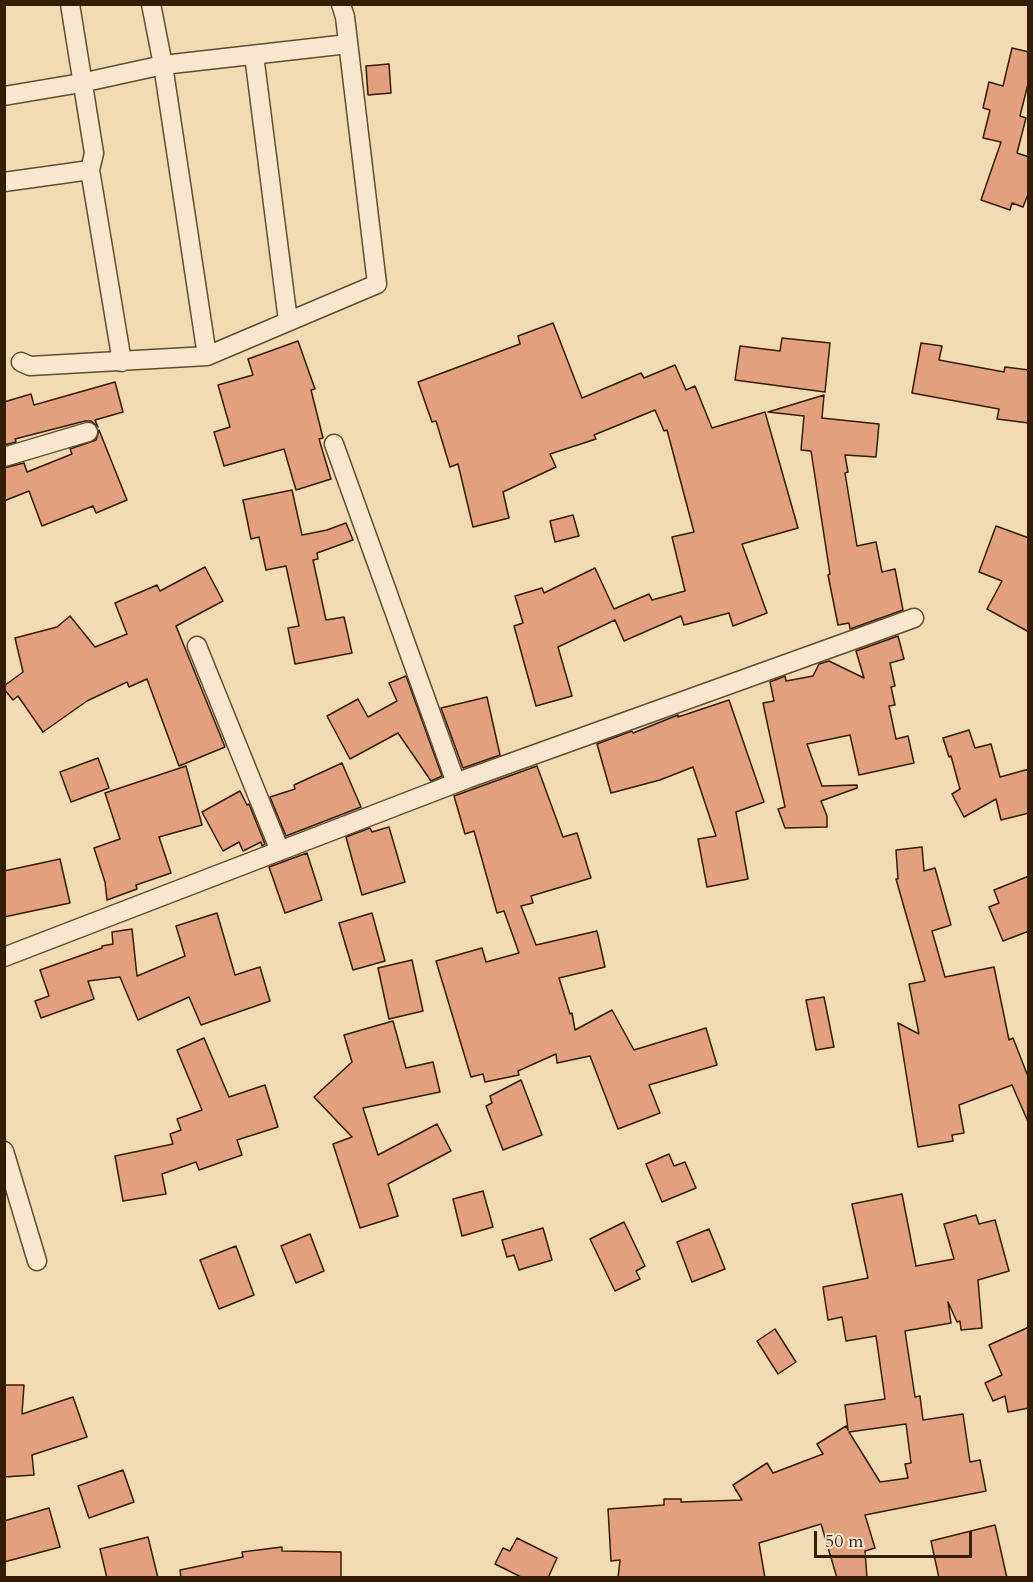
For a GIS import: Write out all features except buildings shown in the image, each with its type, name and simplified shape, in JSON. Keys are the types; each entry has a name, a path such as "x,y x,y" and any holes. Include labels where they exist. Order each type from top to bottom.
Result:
{"street":[{"path":"70,4 94,153 90,170 122,362"},
{"path":"152,4 207,356"},
{"path":"21,362 30,366 207,356 377,284 345,17 341,4"},
{"path":"4,96 81,83 163,65 348,44"},
{"path":"254,54 288,321"},
{"path":"4,182 90,170"},
{"path":"4,457 88,432"},
{"path":"334,444 456,783"},
{"path":"4,957 456,783 914,618"},
{"path":"196,646 280,851"},
{"path":"4,1151 37,1261"}]}
